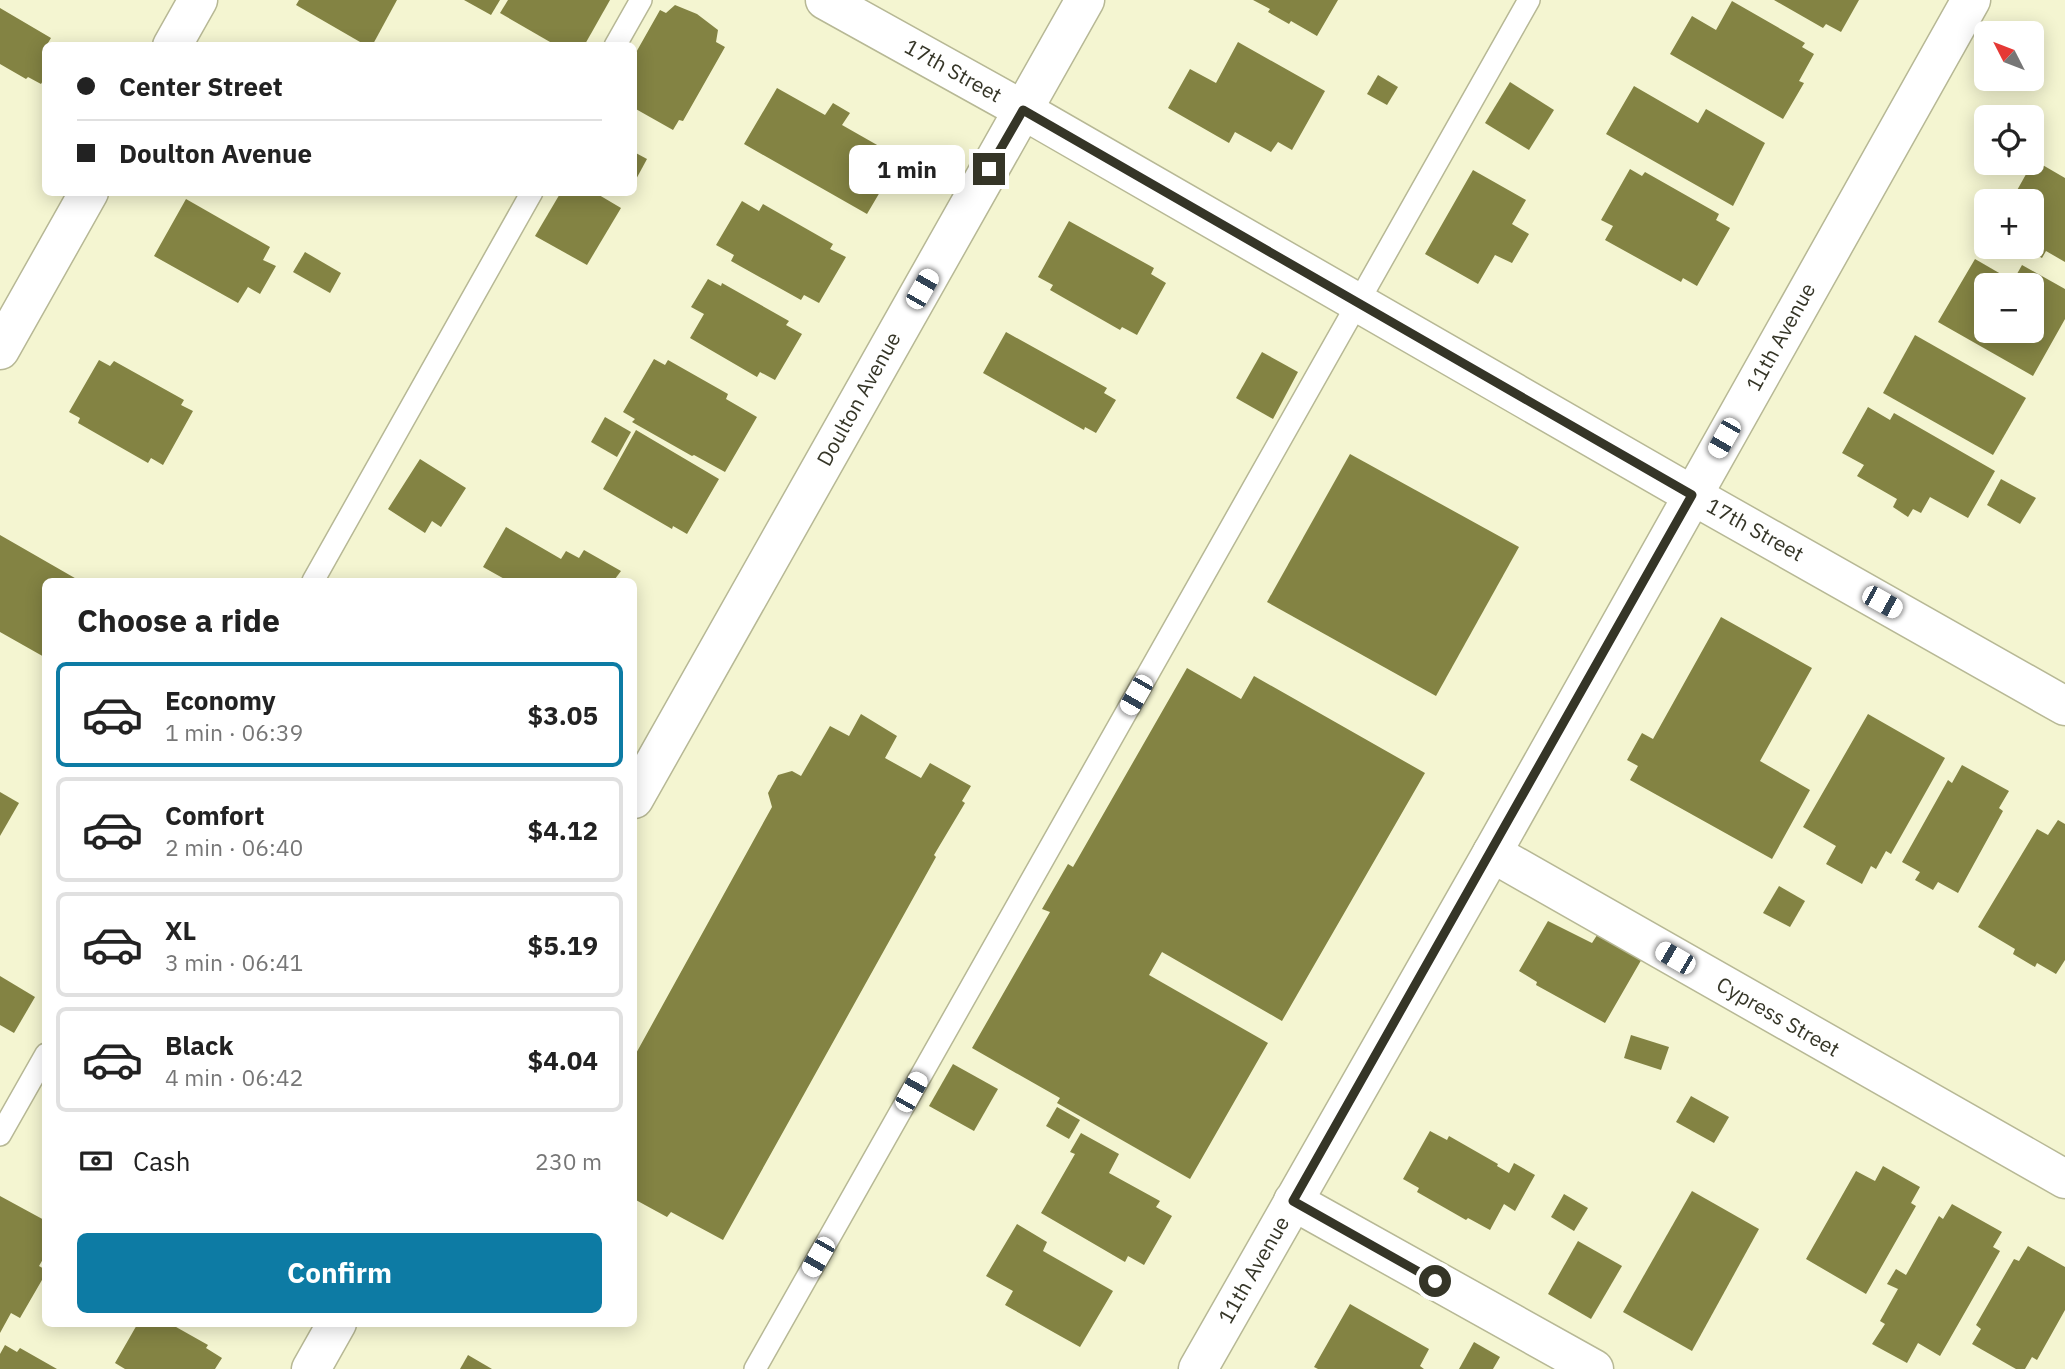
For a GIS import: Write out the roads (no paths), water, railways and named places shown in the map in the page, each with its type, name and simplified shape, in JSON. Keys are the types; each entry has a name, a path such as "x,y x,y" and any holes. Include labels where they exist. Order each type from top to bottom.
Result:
{"street":[{"path":"174,42 198,0"},
{"name":"17th Street","path":"825,0 1023,110 2065,706"},
{"name":"Doulton Avenue","path":"637,794 1085,0"},
{"name":"11th Avenue","path":"1198,1369 1492,853 1971,0"},
{"path":"0,350 87,196"},
{"name":"Cypress Street","path":"1492,853 2065,1179"},
{"path":"1293,1201 1594,1369"},
{"path":"311,1369 335,1327"}],"lane":[{"path":"617,42 640,0"},
{"path":"755,1369 1529,0"},
{"path":"315,578 530,196"},
{"path":"0,1135 42,1061"}]}
